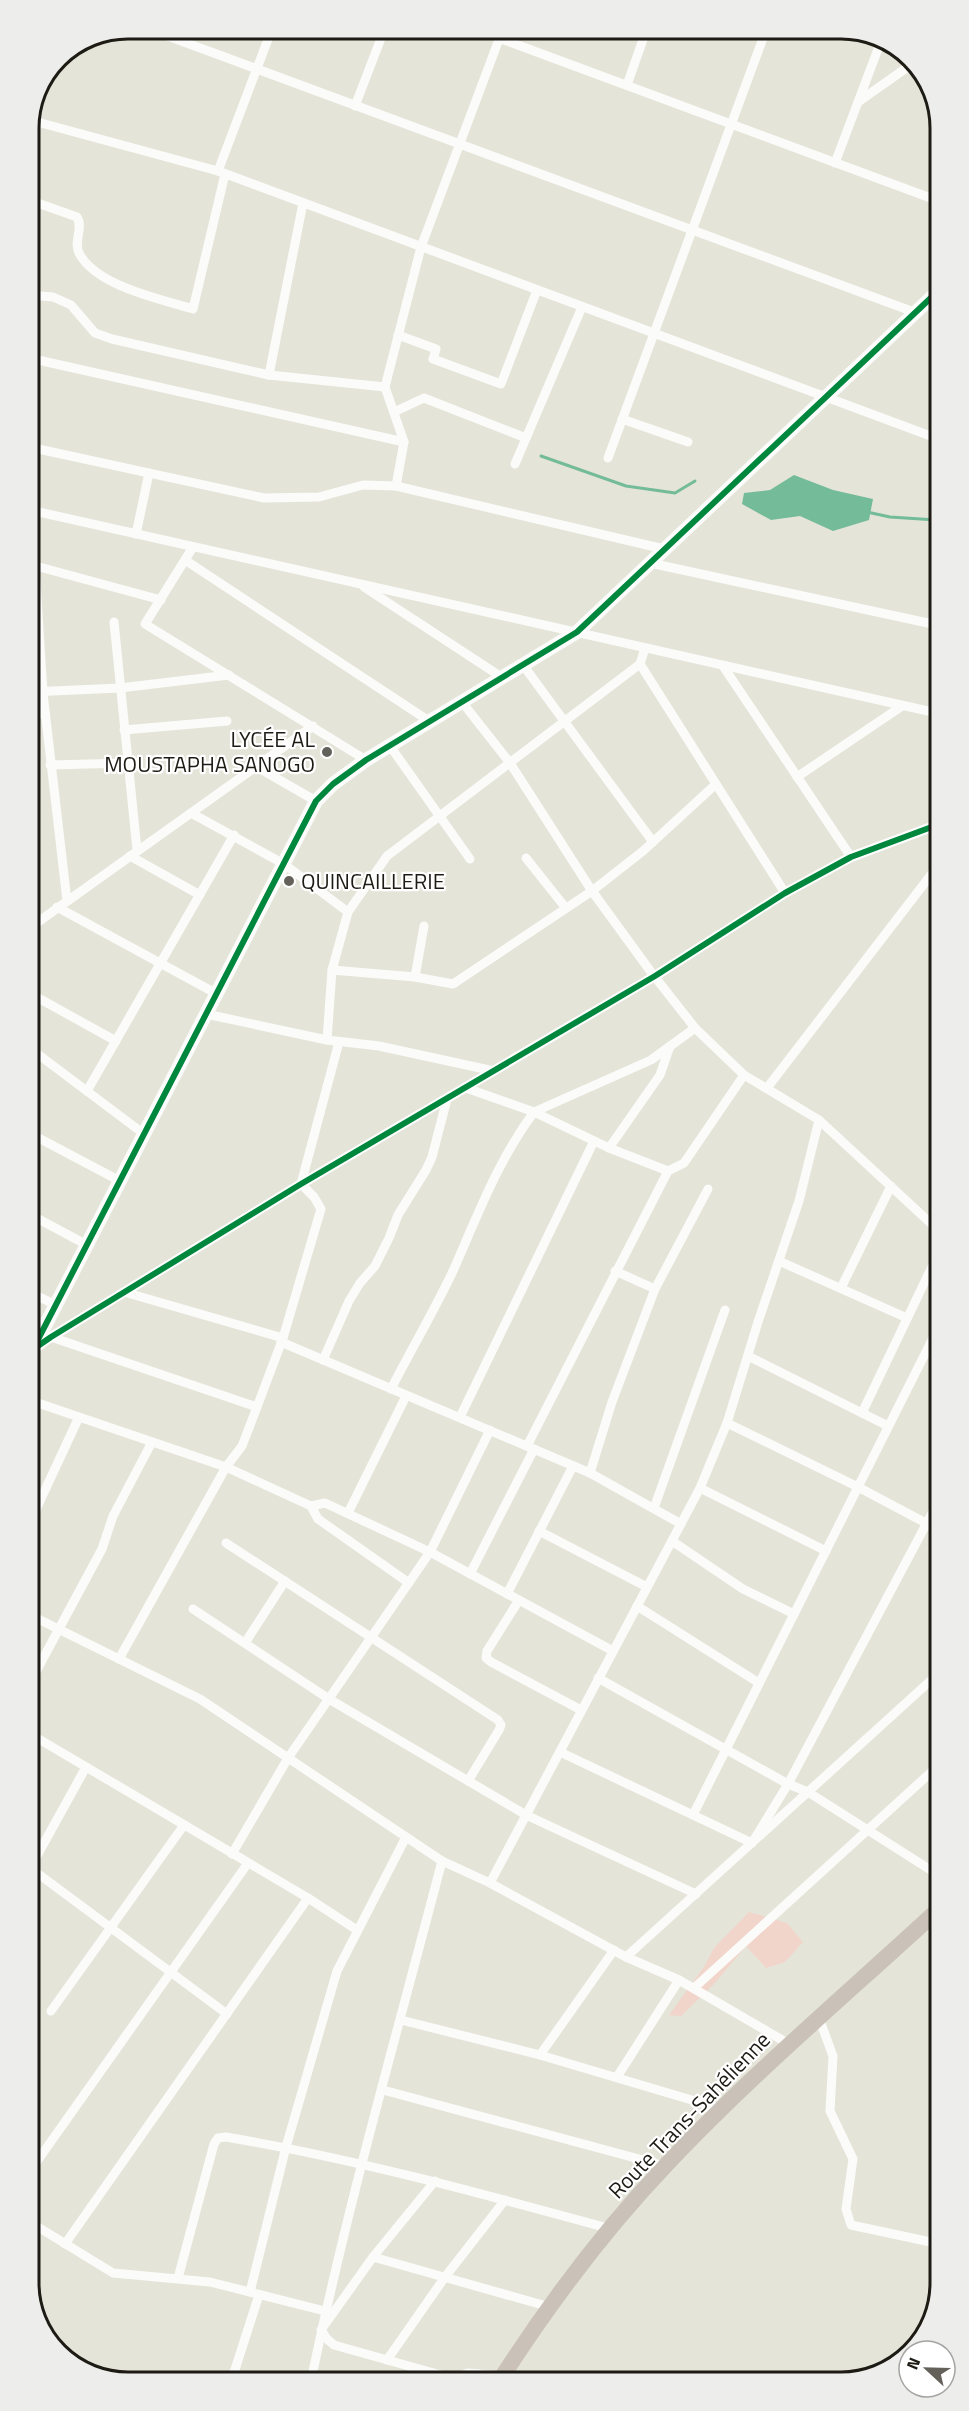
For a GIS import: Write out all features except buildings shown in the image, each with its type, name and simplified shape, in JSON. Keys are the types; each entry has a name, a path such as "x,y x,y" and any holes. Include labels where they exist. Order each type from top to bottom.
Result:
{"highway":[{"name":"Route Trans-Sahélienne","path":"505,2372 550,2307 611,2229 665,2166 789,2044 930,1917"}],"street":[{"path":"176,39 914,312"},
{"path":"39,204 79,218 77,246 79,254 109,281 121,288 193,309 222,172 268,39"},
{"path":"355,106 381,39"},
{"path":"396,486 404,442 385,387 421,247 499,39"},
{"path":"511,39 627,85 930,198"},
{"path":"627,85 643,39"},
{"path":"608,458 763,39"},
{"path":"835,163 878,47"},
{"path":"858,102 907,68"},
{"path":"39,122 222,172 930,436"},
{"path":"269,375 303,203"},
{"path":"398,335 436,350 433,358 501,384 537,290"},
{"path":"39,296 53,297 71,305 95,333 112,339 269,375 385,387"},
{"path":"39,1338 316,801 333,784 366,760 578,632 930,298"},
{"path":"515,464 582,307"},
{"path":"39,360 404,442"},
{"path":"394,412 424,398 526,438"},
{"path":"622,419 688,442"},
{"path":"39,449 264,498 319,497 363,485 396,486 664,549"},
{"path":"136,534 149,473"},
{"path":"39,512 930,711"},
{"path":"193,547 145,624 366,760"},
{"path":"185,560 429,722"},
{"path":"650,563 930,623"},
{"path":"39,567 160,600"},
{"path":"359,584 503,678"},
{"path":"114,622 134,853"},
{"path":"39,646 50,765 67,901"},
{"path":"327,1040 332,970 348,912 387,856 640,664 645,648"},
{"path":"640,664 785,893"},
{"path":"523,665 653,842"},
{"path":"723,666 851,857"},
{"path":"39,693 120,687 230,675"},
{"path":"462,702 510,763 592,891 695,1028 744,1076 819,1120 930,1223"},
{"path":"798,777 902,706"},
{"path":"39,714 45,713"},
{"path":"124,730 227,721"},
{"path":"39,921 313,726"},
{"path":"390,746 470,859"},
{"path":"50,765 127,763"},
{"path":"255,766 316,801"},
{"path":"332,970 416,977 453,984 592,891 653,842 716,784"},
{"path":"191,813 284,864 348,912"},
{"path":"39,1346 301,1184 655,976 785,893 851,857 930,828"},
{"path":"87,1091 234,835"},
{"path":"134,853 200,895"},
{"path":"526,858 565,907"},
{"path":"767,1088 930,876"},
{"path":"57,908 217,994"},
{"path":"416,977 424,926"},
{"path":"39,998 116,1041"},
{"path":"206,1014 327,1040 379,1046 494,1071"},
{"path":"391,1389 452,1273 479,1209 522,1129 534,1112 651,1060 695,1028"},
{"path":"301,1184 339,1041"},
{"path":"609,1148 660,1075 670,1046"},
{"path":"39,1054 144,1134"},
{"path":"470,1574 615,1271 668,1171 684,1163 744,1076"},
{"path":"466,1088 534,1112 609,1148 668,1171"},
{"path":"322,1360 349,1301 360,1283 375,1266 398,1215 429,1164 447,1099"},
{"path":"490,1883 700,1488 727,1423 799,1201 819,1120"},
{"path":"39,1138 120,1181"},
{"path":"460,1417 594,1141"},
{"path":"119,1659 226,1467 242,1446 258,1407 282,1340 321,1209 314,1197 301,1184"},
{"path":"841,1288 891,1186"},
{"path":"590,1473 612,1402 655,1290 708,1189"},
{"path":"39,1219 87,1245"},
{"path":"779,1261 907,1318"},
{"path":"615,1271 655,1290"},
{"path":"862,1413 930,1271"},
{"path":"124,1292 282,1340 322,1360 590,1473 681,1524"},
{"path":"39,1297 56,1305"},
{"path":"654,1508 725,1310"},
{"path":"51,1337 258,1407"},
{"path":"693,1815 930,1344"},
{"path":"748,1356 888,1426"},
{"path":"348,1513 406,1396"},
{"path":"39,1404 226,1467 311,1506 325,1503 430,1552 613,1651"},
{"path":"39,1503 79,1418"},
{"path":"727,1423 930,1524"},
{"path":"232,1854 288,1758 430,1552 490,1430"},
{"path":"39,1665 102,1549 113,1516 152,1442"},
{"path":"507,1594 573,1466"},
{"path":"700,1488 826,1551"},
{"path":"311,1506 318,1519 409,1583"},
{"path":"752,1843 788,1784 930,1516"},
{"path":"539,1531 647,1587"},
{"path":"672,1541 743,1589 794,1614"},
{"path":"226,1543 498,1720 501,1725 499,1730 468,1781"},
{"path":"245,1643 285,1581"},
{"path":"519,1600 487,1651 486,1658 581,1710"},
{"path":"637,1606 759,1683"},
{"path":"193,1609 329,1699 526,1815 696,1894"},
{"path":"39,1619 200,1700 442,1861 490,1883 626,1957 679,1980 789,2044"},
{"path":"598,1678 788,1784 808,1792 930,1870"},
{"path":"626,1957 930,1679"},
{"path":"39,1738 357,1930"},
{"path":"560,1752 752,1843"},
{"path":"39,1852 86,1767"},
{"path":"694,1988 930,1773"},
{"path":"51,2011 184,1825"},
{"path":"234,2372 255,2293 286,2147 336,1971 406,1837"},
{"path":"313,2372 325,2311 362,2164 442,1861"},
{"path":"39,2159 248,1863"},
{"path":"39,1868 227,2014"},
{"path":"65,2244 308,1899"},
{"path":"540,2055 614,1950"},
{"path":"616,2077 679,1980"},
{"path":"819,2018 832,2056 830,2111 853,2159 846,2209 851,2225 930,2242"},
{"path":"401,2020 540,2055 722,2109"},
{"path":"383,2090 665,2166"},
{"path":"178,2278 214,2144 219,2138 226,2137 286,2147 435,2181 611,2229"},
{"path":"321,2330 373,2257 435,2181"},
{"path":"387,2360 445,2277 506,2200"},
{"path":"39,2228 113,2273 210,2282 325,2311"},
{"path":"373,2257 550,2307"},
{"path":"321,2330 334,2344 430,2372"}],"shaded area":[{"path":"794,475 833,490 873,499 869,520 833,531 800,516 771,520 742,504 744,493 770,490"},
{"path":"749,1912 787,1923 803,1942 785,1962 766,1968 746,1946 714,1984 681,2016 669,2015 704,1967 714,1948"}],"waterway":[{"path":"541,456 626,486 675,493 695,481"},
{"path":"867,512 890,517 930,520"}],"cycle path":[{"path":"39,1338 316,801 333,784 366,760 577,632 930,299"},
{"path":"39,1345 301,1184 655,976 785,893 851,857 930,828"}],"place":[{"name":"LYCÉE AL MOUSTAPHA SANOGO","path":"327,752"},
{"name":"QUINCAILLERIE","path":"289,881"}]}
